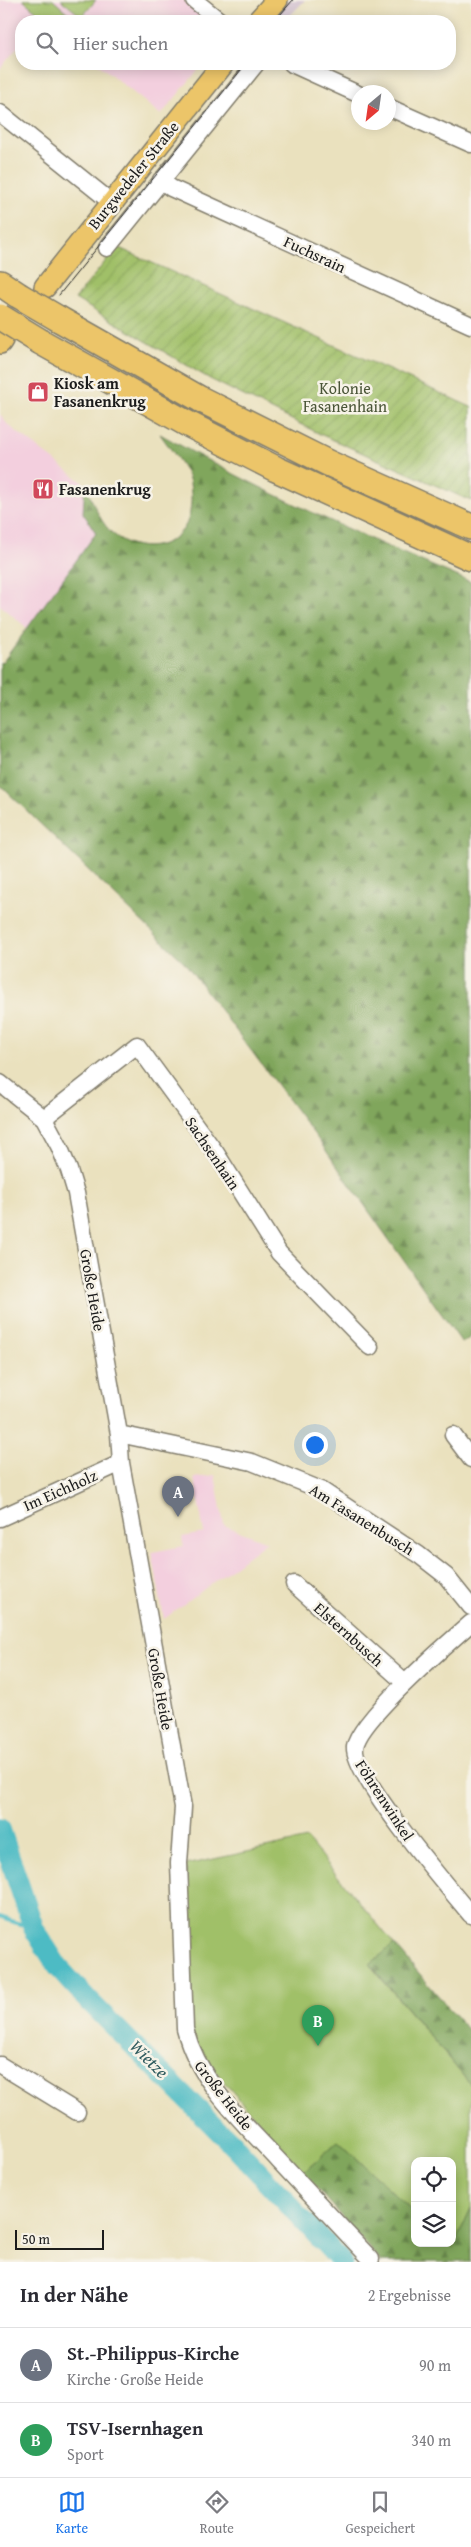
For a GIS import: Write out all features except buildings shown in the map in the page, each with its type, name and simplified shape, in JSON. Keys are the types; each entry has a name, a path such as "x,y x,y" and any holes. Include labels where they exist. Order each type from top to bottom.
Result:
{"highway":[{"path":"9,289 200,399 328,463 471,528"},
{"path":"1,333 40,342 276,469 471,558"}],"main road":[{"path":"263,15 276,0"},
{"name":"Burgwedeler Straße","path":"45,287 218,70"}],"street":[{"path":"194,0 213,15"},
{"name":"Burgwedeler Straße","path":"107,248 251,70"},
{"path":"305,70 351,91"},
{"path":"396,111 471,144"},
{"path":"0,113 111,202"},
{"name":"Fuchsrain","path":"161,180 171,188 471,325"},
{"name":"Sachsenhain","path":"44,1118 137,1045 216,1153 279,1253 370,1348"},
{"name":"Große Heide","path":"0,1083 44,1118 59,1146 76,1193 119,1434 121,1463 183,1807 179,1863 185,2029 190,2050 205,2076 230,2108 371,2260"},
{"name":"Am Fasanenbusch","path":"119,1434 252,1462 321,1490 420,1555 446,1576 471,1607"},
{"path":"453,1435 471,1459"},
{"name":"Im Eichholz","path":"0,1518 121,1463"},
{"name":"Elsternbusch","path":"294,1584 405,1683"},
{"name":"Föhrenwinkel","path":"471,1623 405,1683 358,1737 355,1749 357,1762 428,1864 471,1915"},
{"path":"0,2065 77,2112"}],"shaded area":[{"path":"0,0 23,0 34,9 42,0 184,0 203,15 15,15 15,50 0,69"},
{"path":"287,0 305,0 291,15 278,15 275,13"},
{"path":"105,70 198,70 161,115"},
{"path":"0,414 8,425 85,484 83,513 96,533 27,628 0,605"},
{"path":"215,1475 224,1525 267,1542 164,1619 152,1552 183,1546 182,1537 204,1533 194,1478"}],"green space":[{"path":"23,0 53,0 70,15 41,15"},
{"path":"61,0 96,0 84,15 80,15"},
{"name":"Kolonie Fasanenhain","path":"117,247 471,407 471,501 322,435 210,379 75,299"},
{"path":"160,434 236,475 313,513 471,582 471,1337 462,1343 317,1138 185,963 0,785 0,662 2,663 96,533 83,513 85,484 106,526 118,538 128,543 148,547 168,542 177,536 187,523 191,500 190,483 182,465"},
{"path":"307,1839 394,1944 370,1965 471,2085 471,2208 456,2242 456,2157 411,2157 411,2209 338,2141 303,2173 205,2060 191,2032 186,1865"},
{"path":"394,1944 471,2034 471,2085 370,1964"},
{"path":"338,2141 411,2209 411,2247 456,2247 456,2241 471,2208 471,2262 381,2262 303,2173"}],"waterway":[{"name":"Wietze","path":"0,1829 34,1929 58,1967 90,2002 236,2148 342,2262"},
{"path":"0,1917 34,1929"}],"tram line":[{"path":"280,15 293,0"},
{"path":"59,295 241,70"}],"place":[{"name":"Kiosk am Fasanenkrug","path":"38,392"},
{"name":"Fasanenkrug","path":"43,489"},
{"name":"St.-Philippus-Kirche","path":"178,1517"},
{"name":"TSV-Isernhagen","path":"318,2046"}]}
